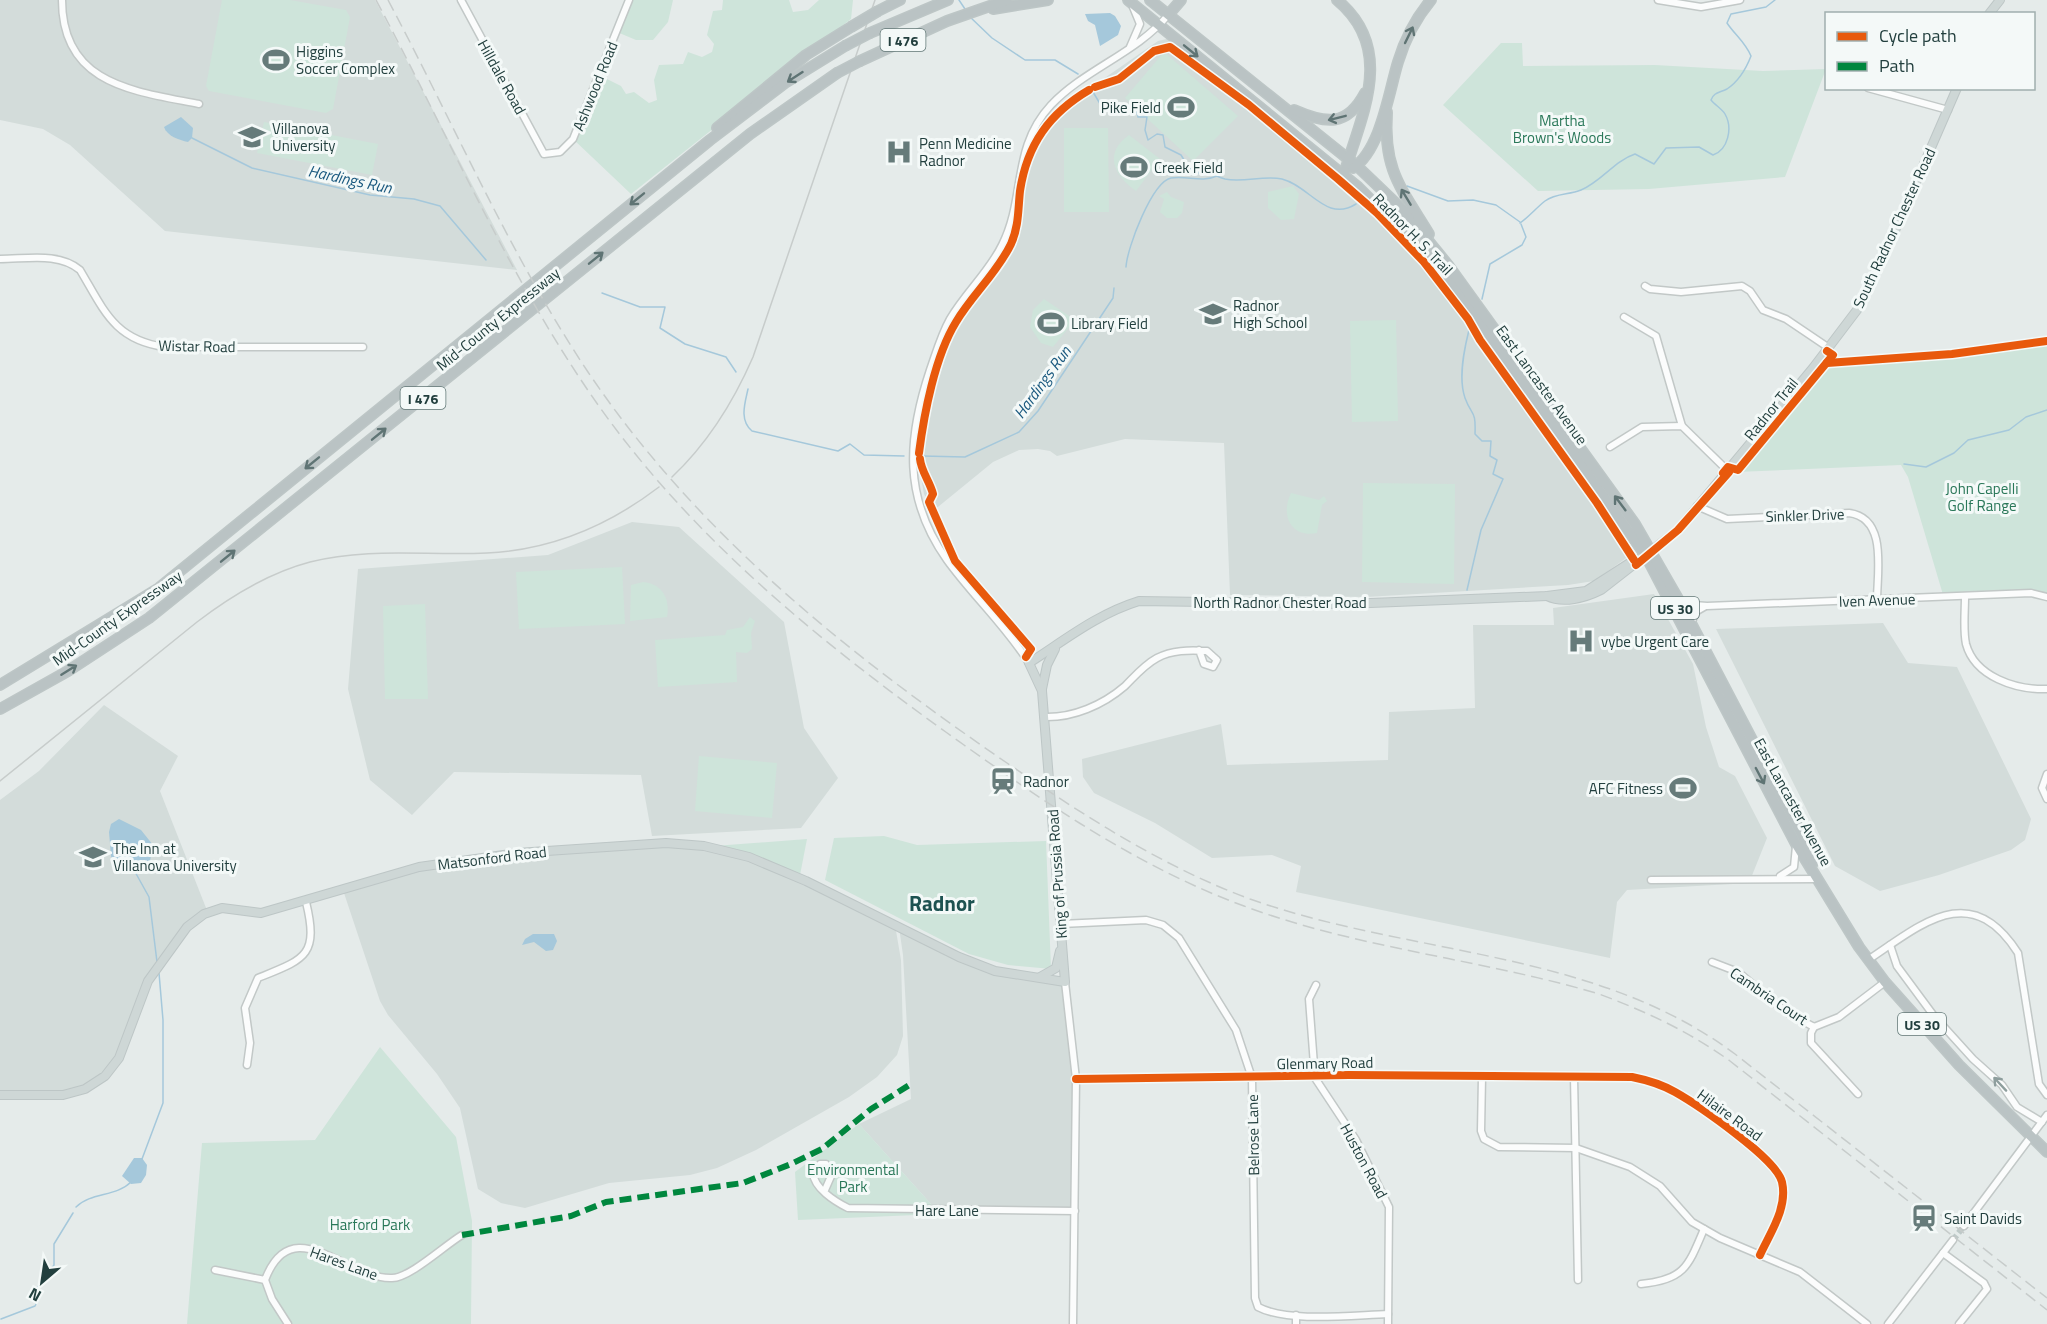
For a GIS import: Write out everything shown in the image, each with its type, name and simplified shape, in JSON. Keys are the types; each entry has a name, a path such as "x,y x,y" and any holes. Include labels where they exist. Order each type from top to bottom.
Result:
{"highway":[{"path":"683,162 726,119 806,55 900,0"},
{"name":"Mid-County Expressway","path":"0,709 68,671 149,618 750,134 837,73 860,61 946,21 1007,0"},
{"path":"974,11 1048,0"},
{"name":"East Lancaster Avenue","path":"1150,0 1357,166 1404,212 1448,265 1618,499 1649,554 1796,844 1868,960 1966,1072 2047,1152"},
{"path":"1169,14 1181,0"},
{"path":"1337,0 1349,11 1364,34 1371,76 1367,100 1344,174"},
{"path":"1344,174 1357,166 1371,144 1388,101 1403,46 1431,0"},
{"name":"Mid-County Expressway","path":"0,685 159,588 683,162 785,84 870,33 945,1"},
{"name":"East Lancaster Avenue","path":"1129,1 1344,174 1377,203 1448,278 1649,554 1681,604 1804,839 1819,879"},
{"path":"1283,105 1314,118 1327,121 1340,119 1350,114 1358,105 1371,76"},
{"path":"1388,101 1386,145 1392,171 1448,265"}],"main road":[{"path":"1991,12 2000,0"},
{"name":"South Radnor Chester Road","path":"1729,472 1829,348 1862,300 1890,242 1956,90"},
{"name":"North Radnor Chester Road","path":"1029,663 1116,608 1138,601 1346,604 1547,596 1586,591 1631,562 1649,554 1678,530 1729,472"},
{"path":"1041,691 1049,659 1060,644"},
{"name":"King of Prussia Road","path":"1029,663 1041,691 1044,717 1065,982"},
{"name":"Matsonford Road","path":"0,1095 63,1095 85,1089 105,1076 120,1058 140,998 154,972 193,921 204,914 222,908 261,913 306,902 420,867 472,858 666,843 704,846 749,857 806,881 958,957 996,971 1065,982"},
{"path":"1037,979 1056,968 1062,941"}],"street":[{"path":"62,0 62,16 72,45 83,62 103,78 123,89 199,104"},
{"name":"Hilldale Road","path":"461,0 544,154"},
{"name":"Ashwood Road","path":"544,154 560,152 573,139 629,0"},
{"path":"1658,0 1701,7 1740,0"},
{"path":"1129,1 1140,24 1129,49"},
{"name":"King of Prussia Road","path":"1029,663 1020,648 947,560 926,523 912,456 915,418 941,338 950,319 1002,245 1012,218 1020,164 1032,131 1060,97 1160,26 1169,14"},
{"path":"1875,90 1948,110"},
{"name":"Wistar Road","path":"0,259 61,259 72,264 80,270 113,323 122,333 147,345 165,347 363,347"},
{"path":"1645,286 1650,290 1681,291 1742,286 1750,291 1763,310 1786,319 1829,348"},
{"path":"1624,317 1656,336 1682,426 1729,472"},
{"path":"1610,447 1642,427 1682,426"},
{"name":"Sinkler Drive","path":"1697,506 1727,519 1849,513 1863,517 1872,526 1876,540 1877,601"},
{"name":"Iven Avenue","path":"1681,604 1707,606 1877,601 2031,593 2047,597"},
{"path":"1965,597 1966,644 1978,666 2006,682 2047,689"},
{"path":"1691,622 1697,611 1707,606"},
{"path":"1044,717 1074,714 1121,689 1146,665 1163,656 1199,650"},
{"path":"2047,774 2042,788 2047,799"},
{"path":"1777,878 1794,867 1797,856 1796,844"},
{"path":"1651,880 1819,879"},
{"path":"247,1065 250,1043 245,1008 249,995 258,978 292,964 306,953 313,930 306,902"},
{"path":"1868,960 1938,917 1958,913 1978,916 1999,928 2018,953 2039,1083 2047,1095"},
{"name":"Belrose Lane","path":"1061,924 1146,920 1173,932 1236,1030 1252,1078 1255,1298 1258,1306 1266,1311 1296,1315 1388,1314"},
{"path":"1890,945 1897,966 1934,1016 1973,1059 2002,1085 2017,1107 2042,1122"},
{"name":"Cambria Court","path":"1712,962 1738,972 1786,1012 1814,1027 1839,1017 1885,982"},
{"name":"King of Prussia Road","path":"1065,982 1076,1079 1073,1324"},
{"path":"1314,1078 1309,999 1316,985"},
{"path":"1814,1027 1811,1033 1811,1043 1858,1094"},
{"name":"Glenmary Road","path":"1076,1079 1314,1078 1349,1075 1574,1077"},
{"path":"1482,1077 1481,1131 1489,1144 1498,1147 1576,1148 1630,1167 1649,1177 1692,1221 1704,1229 1800,1272 1867,1324"},
{"path":"1574,1077 1578,1280"},
{"name":"Hilaire Road","path":"1574,1077 1632,1077 1653,1082 1676,1092 1770,1161 1780,1175 1783,1201 1760,1256"},
{"name":"Huston Road","path":"1314,1078 1356,1140 1389,1207 1388,1324"},
{"path":"1964,1226 2047,1115"},
{"name":"Hare Lane","path":"825,1190 837,1202 862,1210 1075,1211"},
{"path":"1641,1284 1662,1282 1684,1271 1704,1229"},
{"name":"Hares Lane","path":"265,1280 271,1265 282,1253 309,1248 380,1277 393,1279 406,1274 462,1235"},
{"path":"1888,1324 1953,1240"},
{"path":"1943,1253 1984,1283 1987,1289 1959,1324"},
{"path":"215,1270 265,1280 272,1299 288,1324"},
{"path":"1296,1315 1296,1324"}],"shaded area":[{"name":"Villanova University","path":"0,0 375,0 517,270 165,231 70,145 43,129 0,120"},
{"name":"Radnor High School","path":"1167,39 1352,188 1418,253 1463,308 1623,538 1630,549 1629,556 1594,581 1568,585 1366,597 1230,595 1224,443 1125,439 1057,456 1050,451 1038,449 1019,450 993,462 933,511 924,494 919,466 918,422 947,336 1010,240 1026,166 1037,133 1063,102 1096,84 1158,41"},
{"path":"632,522 679,527 784,622 804,728 838,778 801,828 652,836 641,775 454,772 412,815 370,780 348,689 358,569 548,555"},
{"path":"1654,594 1693,664 1706,727 1719,767 1735,776 1767,838 1749,883 1627,890 1617,902 1610,958 1296,892 1301,866 1272,855 1212,858 1155,823 1094,793 1083,777 1082,759 1221,724 1227,765 1388,760 1389,712 1475,708 1473,625 1554,625 1553,608"},
{"path":"1883,623 1908,663 1957,667 2031,819 2025,840 2011,850 1939,875 1880,891 1835,866 1716,629"},
{"name":"The Inn at Villanova University","path":"104,705 178,756 160,791 208,913 193,921 148,981 113,1068 75,1093 0,1095 0,800 39,771"},
{"path":"666,843 749,857 895,925 901,960 903,1036 897,1055 877,1077 849,1097 756,1150 717,1168 690,1175 609,1183 525,1208 501,1203 478,1189 460,1108 437,1074 388,1015 380,1001 343,890 420,867 472,858"},
{"path":"899,927 995,971 1065,982 1076,1079 1075,1211 940,1214 859,1124 911,1099 903,955"}],"green space":[{"name":"Higgins Soccer Complex","path":"222,0 290,0 346,10 350,17 333,109 326,113 209,91 206,86"},
{"path":"629,0 673,0 668,22 653,40 636,40 617,32"},
{"path":"723,0 789,0 793,12 808,10 819,0 853,0 851,19 631,194 573,139 601,76 621,86 626,94 634,92 649,103 657,100 654,80 659,65 683,64 688,52 702,57 712,52 714,44 707,35 713,11 722,10"},
{"name":"Martha Brown's Woods","path":"1501,43 1522,43 1523,66 1655,65 1763,71 1825,69 1785,177 1649,189 1538,191 1443,105"},
{"name":"Pike Field","path":"1164,52 1238,116 1193,161 1125,98"},
{"path":"264,122 378,144 372,175 257,153"},
{"path":"1064,128 1108,128 1109,212 1064,212"},
{"name":"Creek Field","path":"1129,135 1160,159 1136,191 1117,171 1114,157 1116,149"},
{"path":"1293,186 1299,194 1294,219 1281,220 1268,208 1268,192"},
{"path":"1167,192 1171,197 1184,202 1182,213 1177,218 1167,218 1160,212 1164,199 1159,196"},
{"name":"Library Field","path":"1044,299 1075,320 1053,347 1041,343 1030,327 1033,310"},
{"path":"1396,320 1398,421 1352,422 1350,321"},
{"name":"John Capelli Golf Range","path":"2047,340 2047,597 2031,593 1944,598 1908,477 1901,465 1736,472 1827,363"},
{"path":"1363,483 1455,484 1454,584 1362,582"},
{"path":"1291,493 1319,500 1324,496 1327,501 1322,505 1317,533 1300,532 1290,523 1287,509"},
{"path":"622,567 625,624 519,629 516,572"},
{"path":"643,582 656,586 664,594 668,610 667,617 630,621 631,585"},
{"path":"425,604 428,699 385,699 383,606"},
{"path":"750,617 755,621 751,633 752,649 747,653 736,652 737,682 658,687 655,640 725,635 727,630 743,627"},
{"path":"699,756 777,763 772,818 695,811"},
{"path":"884,836 917,845 1046,841 1051,969 1008,965 969,954 825,880 834,838"},
{"path":"807,839 800,875 714,846"},
{"name":"Harford Park","path":"380,1047 456,1137 472,1221 471,1324 187,1324 202,1143 315,1140"},
{"name":"Environmental Park","path":"859,1124 940,1214 798,1220 795,1172"}],"water":[{"path":"1110,13 1115,16 1121,26 1118,35 1100,46 1095,25 1088,21 1085,14"},
{"path":"181,117 193,128 192,138 188,142 177,139 164,127"},
{"path":"119,819 141,830 153,845 150,861 137,868 117,871 112,867 109,832 111,824"},
{"path":"533,934 554,934 557,941 553,950 546,951 534,942 522,945 525,939"},
{"path":"134,1158 142,1158 147,1165 146,1175 141,1183 131,1184 122,1176"}],"waterway":[{"path":"959,0 965,9"},
{"path":"1520,223 1549,198 1576,192 1588,186 1621,161 1635,154 1654,164 1666,148 1699,147 1713,155 1718,152 1728,138 1729,126 1725,114 1711,100 1712,97 1735,82 1751,56 1727,23 1731,14 1766,7 1775,0"},
{"path":"969,16 992,38 1025,60 1055,60 1078,74"},
{"path":"1093,92 1102,107 1128,107 1133,113 1137,112 1138,117 1147,117 1145,130 1148,140 1157,134 1163,135 1165,147 1181,155 1189,168 1198,173 1209,173 1232,180 1282,179 1327,206 1345,209 1356,204"},
{"name":"Hardings Run","path":"192,138 252,168 370,195 414,199 440,206 486,260"},
{"name":"Hardings Run","path":"1126,267 1142,217 1156,191 1164,182 1171,178 1205,179 1217,176"},
{"path":"1407,186 1448,201 1473,200 1496,205 1520,222"},
{"path":"1482,299 1490,264 1522,245 1526,237 1521,224"},
{"name":"Hardings Run","path":"922,456 965,457 1019,432 1038,411 1113,298 1114,288"},
{"name":"Hardings Run","path":"602,293 640,307 665,307 660,328 685,344 726,357 736,372"},
{"path":"1467,590 1481,530 1503,479 1493,474 1497,460 1490,456 1491,441 1482,441 1475,434 1474,417 1463,390 1462,364 1469,330"},
{"name":"Hardings Run","path":"748,389 744,417 752,431 838,451 850,444 864,455 904,456"},
{"path":"1904,464 1926,467 1954,453 1968,440 2009,430 2026,417 2047,410"},
{"path":"130,868 134,870 149,897 157,962"},
{"path":"142,1159 163,1103 163,1020 159,973"},
{"path":"76,1207 82,1202 118,1190 131,1182"},
{"path":"1,1319 35,1306 40,1297 37,1288 54,1265 54,1244 73,1213"}],"tunnel":[{"path":"1953,1240 1964,1226"}],"tram line":[{"path":"672,477 697,450 718,422 753,357 875,0"},
{"path":"0,781 197,622 237,594 279,572 332,557 376,553 487,553 534,547 578,534 599,524 640,501 659,487"}],"railway":[{"path":"376,0 525,288 581,380 620,435 662,486 707,534 755,580 857,666 964,745 1064,813 1134,855 1207,891 1287,921 1332,933 1555,982 1599,994 1650,1015 1683,1032 1730,1061 2047,1310"},
{"path":"388,0 533,282 588,372 631,431 677,486 727,538 833,634 890,679 948,722 1065,802 1155,856 1218,886 1250,899 1311,918 1562,974 1622,993 1680,1020 1735,1054 2047,1298"}],"marked path":[{"path":"462,1235 571,1216 606,1202 743,1183 822,1149 871,1109 911,1084"}],"cycle path":[{"name":"Radnor H. S. Trail","path":"1095,87 1119,79 1154,51 1170,47 1249,105 1377,213 1424,262 1468,319 1480,340 1597,503 1634,560"},
{"path":"919,453 927,403 942,351 956,322 999,265 1011,244 1017,224 1023,174 1035,144 1052,120 1075,99 1089,90"},
{"path":"1827,363 1952,354 2047,341"},
{"name":"Radnor Trail","path":"1723,473 1728,467 1738,470 1833,355 1827,351"},
{"path":"920,459 933,494 929,502 955,561 1031,649 1026,657"},
{"path":"1636,565 1678,530 1729,472"},
{"path":"1076,1079 1349,1075 1632,1077 1643,1079 1670,1089 1701,1108 1752,1147 1777,1172 1782,1182 1783,1192 1780,1211 1760,1255"}],"place":[{"name":"Higgins Soccer Complex","path":"276,60"},
{"name":"Pike Field","path":"1181,107"},
{"name":"Villanova University","path":"252,137"},
{"name":"Penn Medicine Radnor","path":"899,152"},
{"name":"Creek Field","path":"1134,167"},
{"name":"Radnor High School","path":"1213,314"},
{"name":"Library Field","path":"1051,323"},
{"name":"vybe Urgent Care","path":"1581,641"},
{"name":"Radnor","path":"1003,781"},
{"name":"AFC Fitness","path":"1683,788"},
{"name":"The Inn at Villanova University","path":"93,857"},
{"name":"Saint Davids","path":"1924,1218"}],"district":[{"name":"Radnor","path":"942,903"}]}
